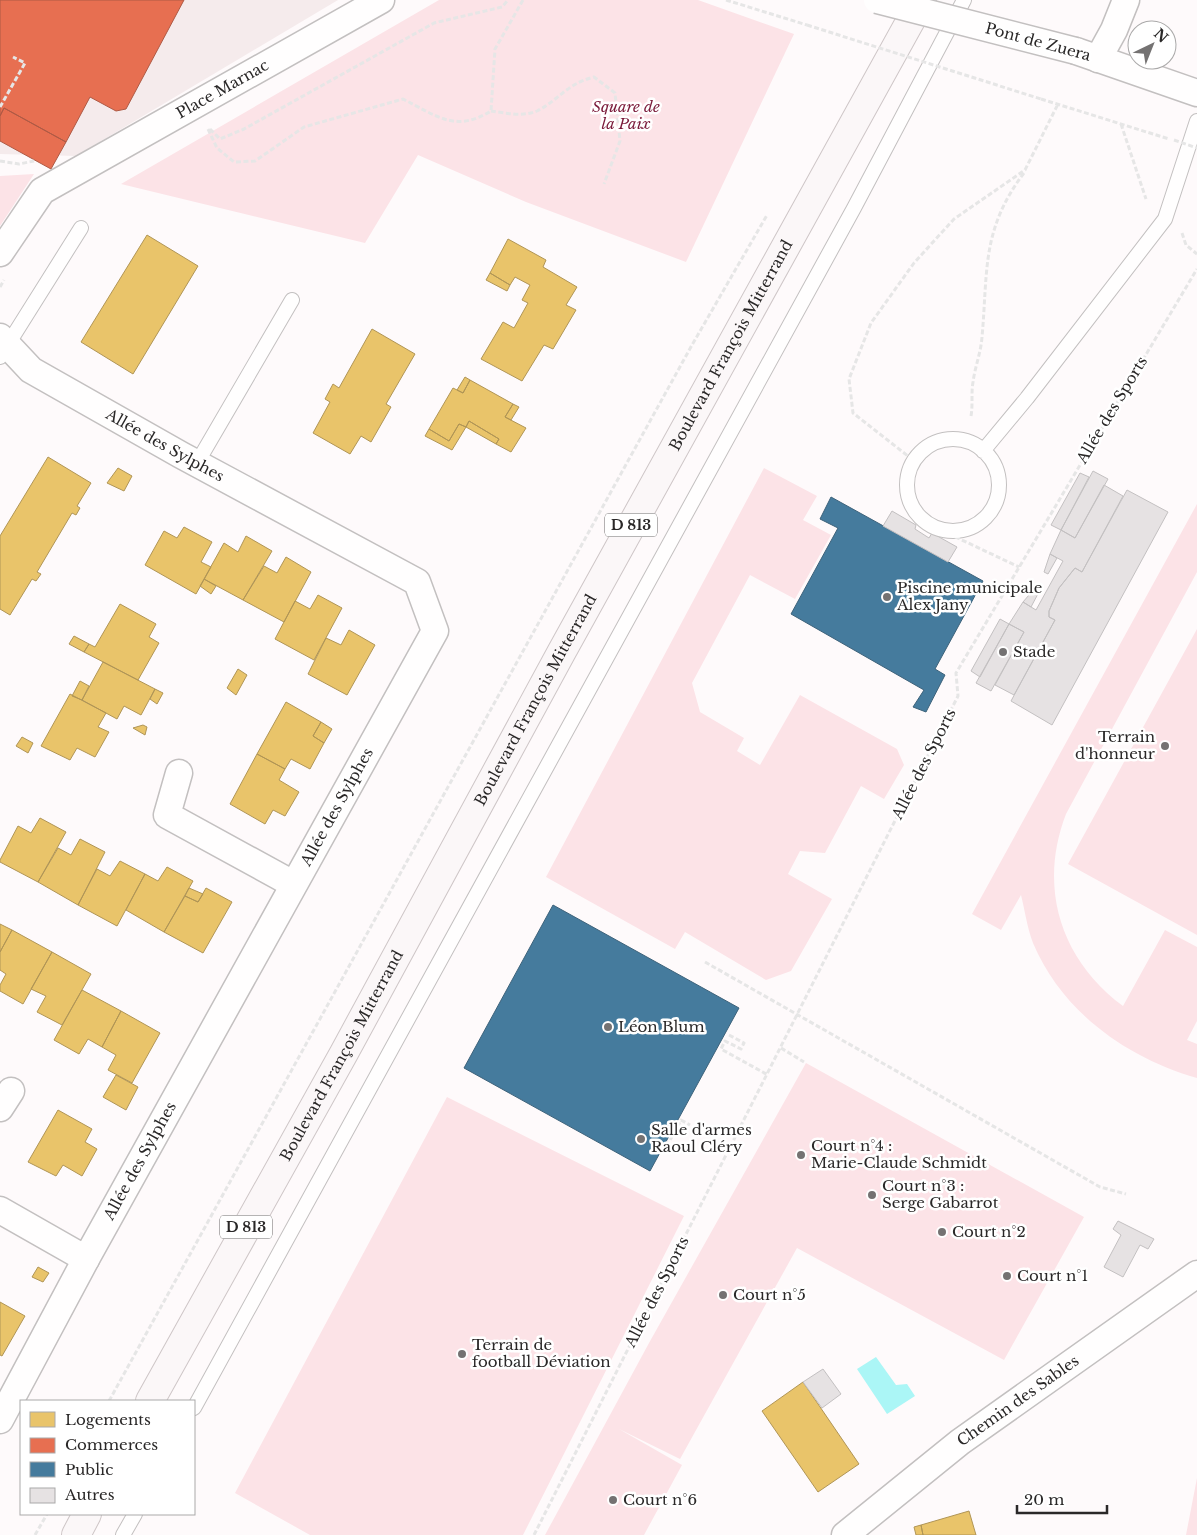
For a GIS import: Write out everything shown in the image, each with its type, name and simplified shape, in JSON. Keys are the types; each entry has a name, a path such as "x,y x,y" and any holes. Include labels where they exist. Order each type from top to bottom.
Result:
{"main road":[{"name":"Boulevard François Mitterrand","path":"151,1400 344,1053 560,653 922,0"},
{"path":"76,1535 86,1515"}],"street":[{"name":"Place Marnac","path":"0,253 42,191 65,176 188,110 381,0"},
{"name":"Pont de Zuera","path":"878,0 1087,55 1194,92"},
{"path":"1087,55 1114,30 1126,0"},
{"name":"Allée des Sylphes","path":"1,1416 86,1259 435,631 417,582 196,464 31,370 2,351"},
{"path":"179,773 166,815 294,884"},
{"path":"0,1210 86,1259"},
{"name":"Chemin des Sables","path":"845,1535 960,1442 1197,1274"}],"lane":[{"path":"195,1406 854,208 964,0"},
{"path":"983,451 1027,398 1165,219 1197,121"},
{"path":"2,351 81,228"},
{"path":"196,464 292,300"},
{"path":"960,439 978,445 983,451 991,458 998,475 999,493 992,510 980,523 963,530 945,531 928,524 915,512 907,495 906,477 913,460 926,447 942,440 960,439"},
{"path":"124,1535 134,1515"}],"path":[{"path":"508,0 502,7 434,23 244,129 220,139 206,126 217,148 234,162 255,161 304,127 403,99 450,122 475,120 491,111 514,114 537,111 578,81 594,77 615,93 620,141 604,184"},
{"path":"491,111 494,49 523,0"},
{"path":"726,0 1197,148"},
{"path":"874,50 878,42"},
{"path":"0,107 25,63 13,58"},
{"path":"971,416 972,384 980,354 984,284 989,248 1008,194 1025,170 1058,104"},
{"path":"1121,124 1146,199"},
{"path":"913,460 853,412 848,380 871,323 918,258 954,219 1025,170"},
{"path":"110,1400 692,346 771,207"},
{"name":"Allée des Sports","path":"534,1535 782,1048 958,696 956,673 1197,270"},
{"path":"928,524 1019,567"},
{"path":"705,962 1100,1187 1126,1194"},
{"path":"729,1035 744,1043 741,1049 726,1041 721,1049 768,1075"},
{"path":"782,1048 804,1062"},
{"path":"666,1142 668,1144 681,1120 690,1125"},
{"path":"35,1535 46,1515"}],"shaded area":[{"path":"0,0 338,0 76,156 0,154"}],"green space":[{"name":"Square de la Paix","path":"439,0 698,0 794,34 686,262 526,202 418,155 365,243 121,184"},
{"path":"34,174 0,226 0,176"},
{"path":"764,468 817,496 803,520 831,535 795,599 750,575 692,683 700,712 744,738 737,751 760,765 800,695 897,749 904,765 884,799 861,786 825,853 800,851 788,874 832,899 791,971 766,980 685,932 675,949 546,877"},
{"path":"1197,504 1197,572 1066,814 1058,841 1054,868 1055,894 1060,920 1070,944 1084,966 1101,987 1123,1006 1165,930 1197,947 1197,1021 1187,1040 1197,1044 1197,1078 1146,1058 1122,1045 1079,1011 1046,968 1033,943 1021,895 1001,930 972,914"},
{"name":"Terrain d'honneur","path":"1197,629 1197,935 1068,864"},
{"path":"806,1063 1084,1217 1004,1360 797,1248 680,1459 619,1429 682,1465 644,1535 545,1535 649,1343"},
{"name":"Terrain de football Déviation","path":"447,1097 684,1216 523,1535 310,1535 235,1493"},
{"path":"1197,1478 1197,1535 1186,1535"}],"water":[{"path":"876,1357 896,1385 907,1384 915,1396 887,1414 857,1369"}],"building: Logements":[{"path":"147,235 198,266 133,374 81,342"},
{"path":"508,239 546,260 543,267 577,287 566,305 576,310 553,349 544,345 522,381 481,359 503,322 514,328 528,303 522,300 530,285 515,277 510,285 490,273"},
{"path":"490,273 510,285 507,291 486,280"},
{"path":"372,329 415,354 386,404 391,407 371,442 361,436 350,454 313,433 330,402 325,399 333,384 339,388"},
{"path":"465,377 470,380 463,393 457,390"},
{"path":"470,380 513,404 505,417 526,428 511,452 496,444 499,439 469,421 466,427 459,424 449,441 429,429 453,388 463,393"},
{"path":"513,404 519,407 511,420 505,417"},
{"path":"469,421 499,439 496,444 466,427"},
{"path":"459,424 466,427 452,450 425,436 429,429 449,441"},
{"path":"48,457 91,483 77,506 80,508 76,515 72,513 37,572 41,574 36,581 32,579 10,615 0,609 0,536"},
{"path":"118,468 132,476 124,491 107,483"},
{"path":"184,527 212,542 201,562 211,567 196,594 145,565 164,531 177,538"},
{"path":"246,536 272,551 243,600 204,579 224,543 238,552"},
{"path":"286,557 311,572 284,622 243,600 264,566 277,573"},
{"path":"204,579 216,586 211,594 200,586"},
{"path":"318,595 342,608 314,660 275,639 295,601 310,609"},
{"path":"120,604 156,624 149,637 159,643 138,680 84,652 89,644 95,647"},
{"path":"349,630 375,645 347,695 308,674 326,638 341,645"},
{"path":"74,636 89,644 84,652 69,644"},
{"path":"103,662 155,689 141,715 124,706 117,719 82,700"},
{"path":"238,669 247,675 236,695 227,688"},
{"path":"80,681 89,686 82,700 72,696"},
{"path":"155,689 163,693 157,704 150,699"},
{"path":"70,694 106,713 98,727 109,732 95,757 77,748 70,760 41,746"},
{"path":"286,702 321,722 313,736 324,743 310,769 291,759 285,769 257,754"},
{"path":"321,722 332,729 324,743 313,736"},
{"path":"143,725 147,727 145,735 133,728"},
{"path":"22,737 33,743 28,753 16,746"},
{"path":"257,754 285,769 279,780 299,792 285,816 273,810 265,824 230,804"},
{"path":"40,818 66,832 38,882 0,862 0,860 18,826 31,833"},
{"path":"80,839 105,852 78,905 38,882 58,848 71,855"},
{"path":"120,861 145,874 117,926 78,905 97,869 110,876"},
{"path":"167,867 193,881 164,932 126,910 145,874 158,881"},
{"path":"189,888 203,894 198,902 185,896"},
{"path":"206,888 232,902 203,953 164,932 185,896 198,902"},
{"path":"0,924 12,930 0,952"},
{"path":"12,930 52,952 23,1004 0,991 0,985 6,974 0,970 0,952"},
{"path":"52,952 91,974 62,1025 37,1012 46,996 31,989"},
{"path":"82,990 121,1011 102,1047 88,1039 79,1054 54,1040"},
{"path":"121,1011 160,1033 132,1083 108,1070 116,1055 102,1047"},
{"path":"116,1075 138,1087 126,1110 103,1097"},
{"path":"58,1110 92,1129 85,1142 97,1149 82,1176 63,1165 56,1176 28,1162"},
{"path":"38,1267 49,1273 43,1282 32,1277"},
{"path":"0,1302 25,1316 2,1356 0,1355"},
{"path":"803,1382 859,1464 818,1492 762,1411"},
{"path":"969,1511 976,1535 923,1535 921,1525"},
{"path":"921,1525 923,1535 916,1535 914,1527"}],"building: Commerces":[{"path":"0,0 184,0 126,109 116,111 90,97 66,142 4,108 0,116"},
{"path":"4,108 66,142 51,169 0,141 0,116"}],"building: Public":[{"name":"Piscine municipale Alex Jany","path":"831,497 983,581 935,669 945,675 926,712 913,707 924,690 791,614 838,528 820,519"},
{"name":"Léon Blum","path":"553,905 739,1008 650,1171 464,1068"}],"building: Autres":[{"path":"1093,471 1108,479 1075,538 1061,530"},
{"path":"1080,473 1089,477 1061,530 1051,525"},
{"path":"1104,485 1123,496 1082,572 1075,568 1059,588 1049,611 1049,617 1055,620 1014,695 995,685 1024,632 1009,624 1023,602 1036,610 1063,561 1050,554 1061,530 1075,538"},
{"path":"1127,490 1168,512 1052,725 1011,701 1055,620 1049,617 1049,611 1059,588 1075,568 1082,572"},
{"path":"892,511 916,525 915,529 929,538 932,533 957,547 948,562 883,526"},
{"path":"1050,554 1057,558 1048,574 1044,572"},
{"path":"1035,588 1040,590 1031,607 1023,602"},
{"path":"1000,619 1009,624 980,677 971,671"},
{"name":"Stade","path":"1009,624 1024,632 991,691 976,683"},
{"path":"1118,1221 1154,1239 1148,1249 1140,1245 1123,1277 1104,1267 1121,1235 1113,1229"},
{"path":"823,1369 841,1394 822,1408 803,1382"}],"place":[{"name":"Piscine municipale Alex Jany","path":"887,597"},
{"name":"Stade","path":"1003,652"},
{"name":"Terrain d'honneur","path":"1165,746"},
{"name":"Léon Blum","path":"608,1027"},
{"name":"Salle d'armes Raoul Cléry","path":"641,1139"},
{"name":"Court n°4 : Marie-Claude Schmidt","path":"801,1155"},
{"name":"Court n°3 : Serge Gabarrot","path":"872,1195"},
{"name":"Court n°2","path":"942,1232"},
{"name":"Court n°1","path":"1007,1276"},
{"name":"Court n°5","path":"723,1295"},
{"name":"Terrain de football Déviation","path":"462,1354"},
{"name":"Court n°6","path":"613,1500"}]}
